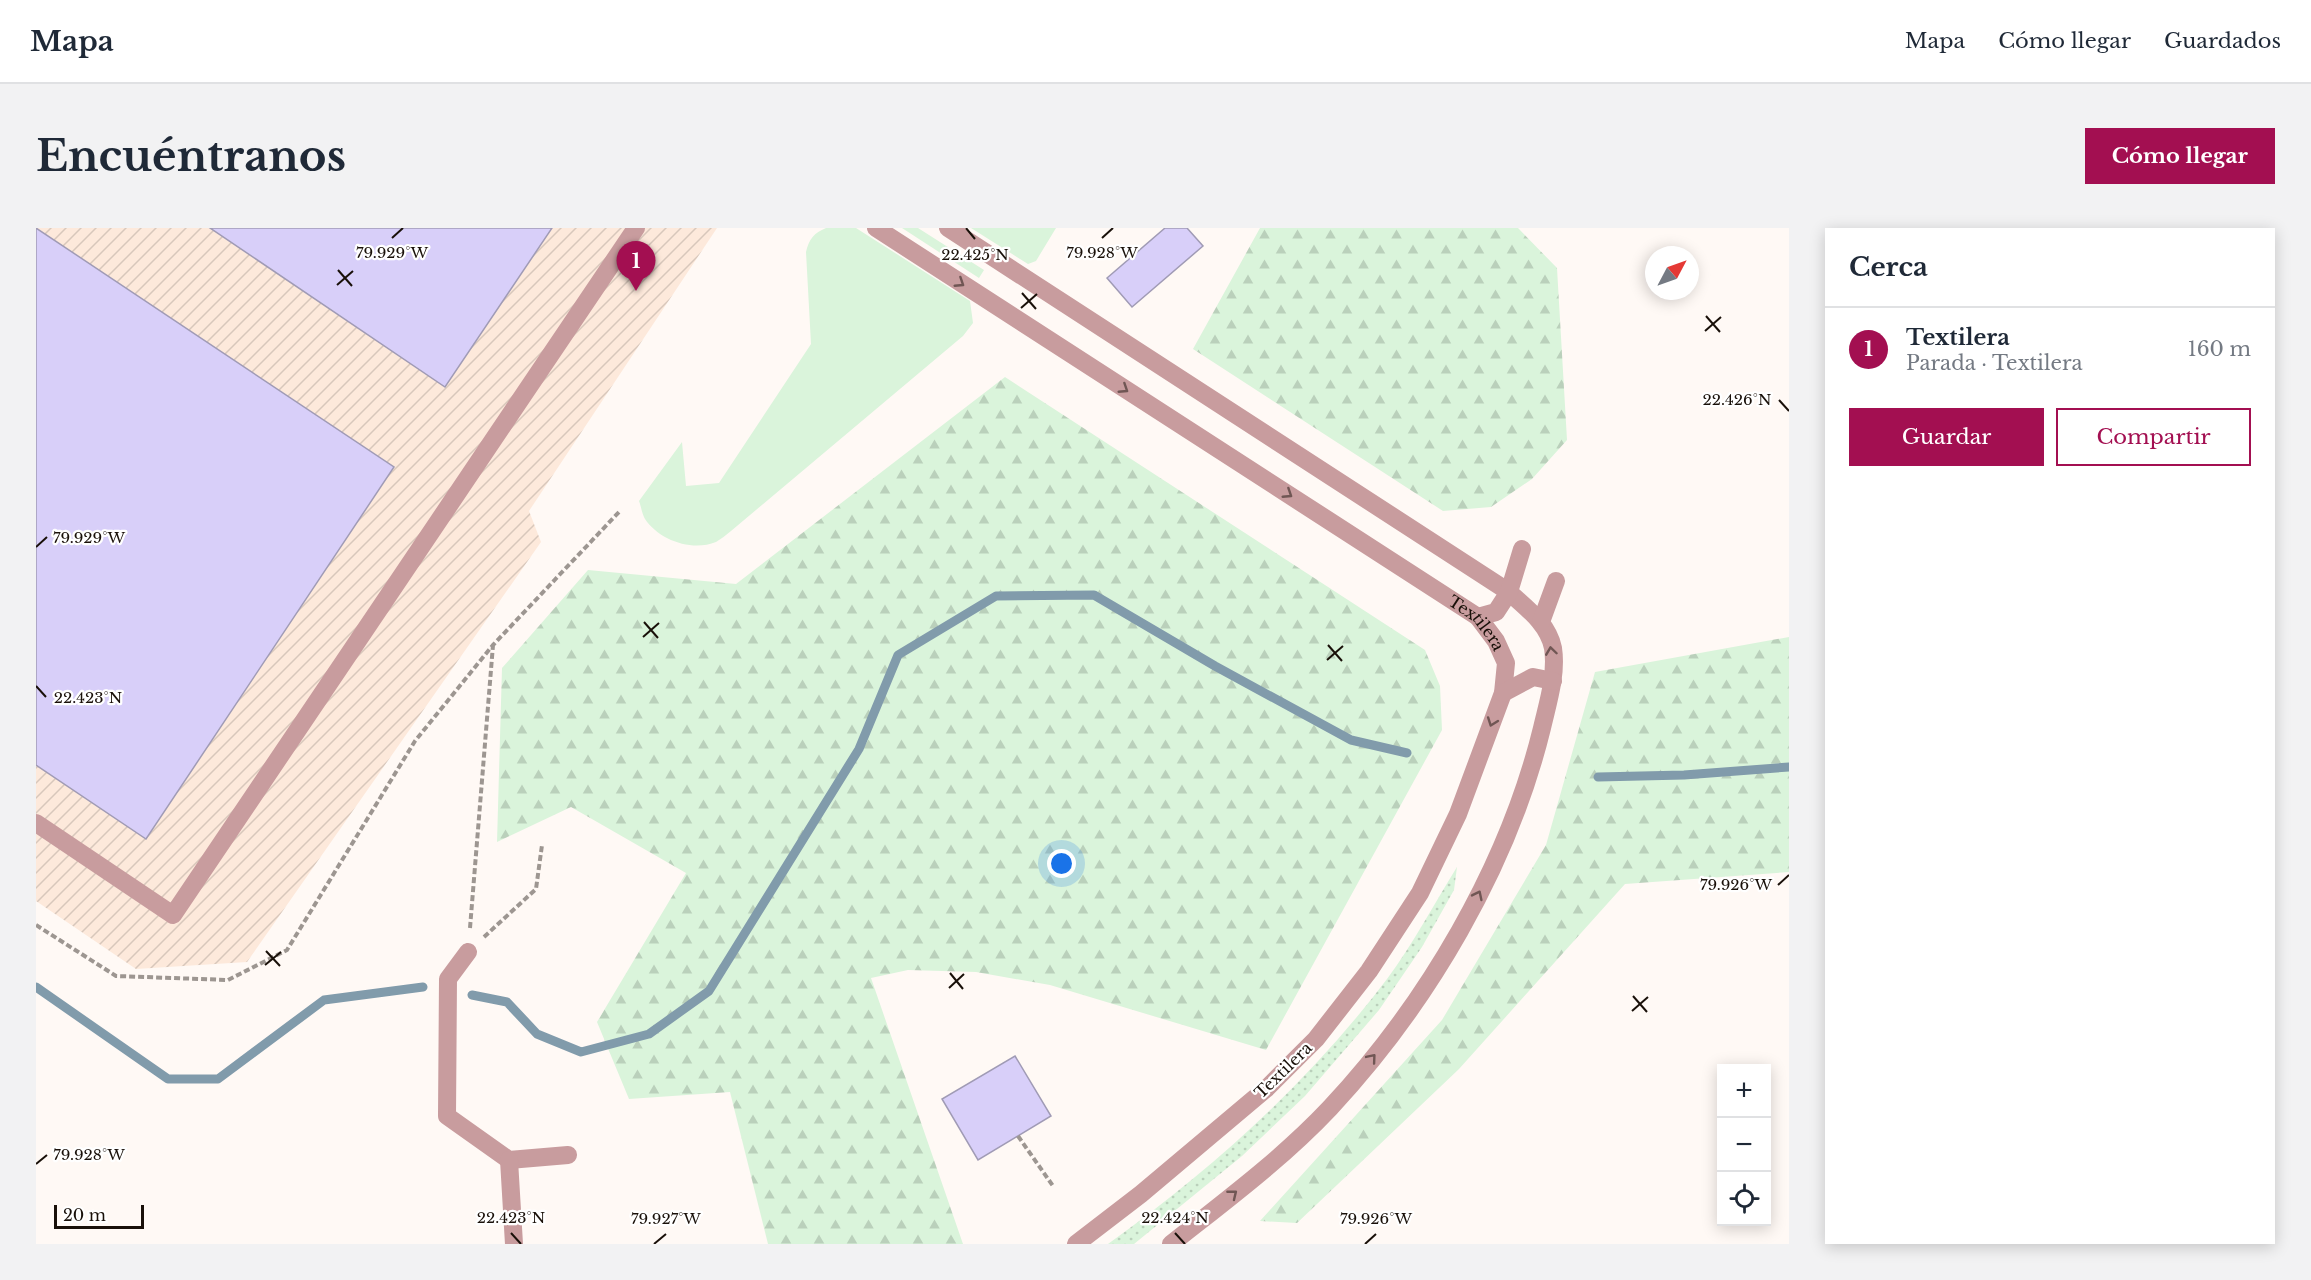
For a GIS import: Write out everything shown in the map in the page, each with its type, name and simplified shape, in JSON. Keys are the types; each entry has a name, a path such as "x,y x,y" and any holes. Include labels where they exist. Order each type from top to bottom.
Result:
{"street":[{"path":"36,822 173,915 636,228"},
{"name":"Textilera","path":"876,228 1478,617 1496,641 1506,663 1503,693 1458,814 1420,893 1362,980 1316,1040 1267,1088 1142,1194 1076,1244"},
{"path":"948,228 1509,592 1541,622 1552,647 1553,681 1533,761 1499,852 1448,951 1391,1034 1329,1108 1271,1163 1171,1244"},
{"path":"1478,617 1496,612 1509,592 1522,549"},
{"path":"1541,622 1556,581"},
{"path":"1503,693 1533,677 1553,681"},
{"path":"468,952 448,979 447,1116 509,1160 568,1155"},
{"path":"509,1160 514,1244"}],"path":[{"path":"36,924 116,976 228,980 287,950 415,741 493,645 619,512"},
{"path":"468,952 493,645"},
{"path":"468,952 536,889 542,845"},
{"path":"1018,1136 1053,1186"}],"shaded area":[{"path":"36,228 717,228 529,511 541,542 247,962 136,969 36,901"}],"green space":[{"path":"826,228 856,228 970,301 973,323 963,336 720,540 697,546 667,538 645,519 639,501 682,442 686,486 719,483 811,344 806,252 813,237"},
{"path":"902,228 918,228 984,270 979,278"},
{"path":"971,228 1056,228 1036,261 1028,264"},
{"path":"1260,228 1518,228 1557,268 1567,440 1532,479 1491,507 1443,511 1193,349"},
{"path":"1005,377 1425,650 1440,686 1442,730 1266,1050 1050,985 976,972 908,970 871,978 963,1244 768,1244 730,1092 629,1099 597,1022 686,873 571,807 497,842 502,668 588,570 736,584"},
{"path":"1789,637 1789,872 1625,884 1459,1069 1297,1223 1260,1221 1442,1020 1546,845 1595,672"},
{"path":"1457,867 1454,890 1422,947 1379,1010 1305,1096 1242,1156 1134,1244 1108,1244 1222,1154 1258,1122 1325,1053 1397,966"}],"building":[{"path":"36,228 394,467 146,839 36,765"},
{"path":"210,228 552,228 445,387"},
{"path":"1165,228 1187,228 1203,246 1132,307 1107,278"},
{"path":"1015,1056 1051,1116 978,1160 942,1099"}],"waterway":[{"path":"472,995 507,1002 537,1034 581,1052 649,1034 709,991 859,749 898,655 996,596 1094,595 1215,666 1351,740 1407,753"},
{"path":"1598,777 1684,775 1789,767"},
{"path":"36,987 168,1079 218,1079 324,1000 423,987"}],"place":[{"name":"Textilera","path":"636,291"}]}
